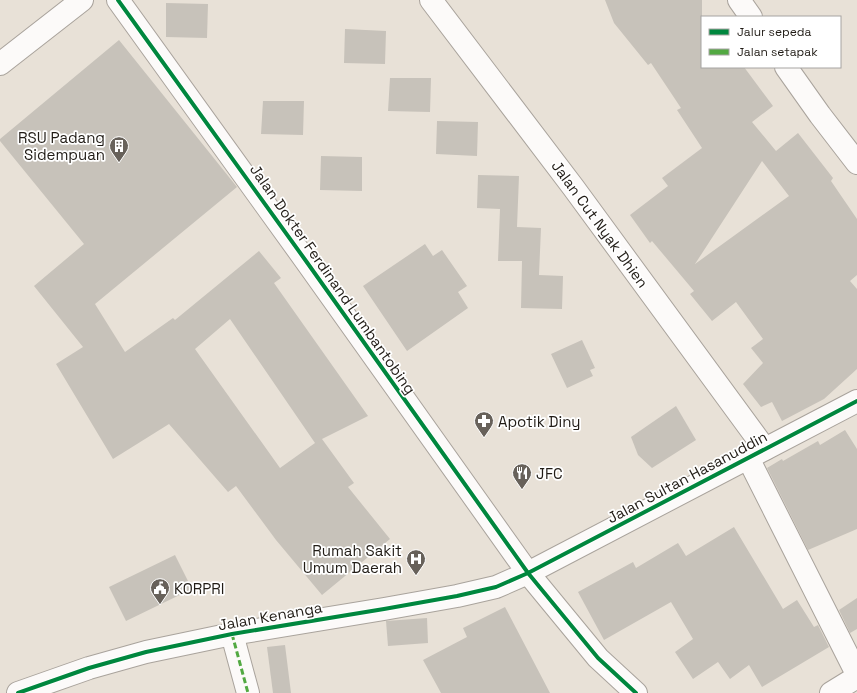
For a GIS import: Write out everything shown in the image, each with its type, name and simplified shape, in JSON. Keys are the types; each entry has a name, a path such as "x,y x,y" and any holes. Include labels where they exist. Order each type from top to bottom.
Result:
{"street":[{"path":"0,64 82,0"},
{"name":"Jalan Dokter Ferdinand Lumbantobing","path":"118,0 306,261 528,574 598,658 636,693"},
{"name":"Jalan Cut Nyak Dhien","path":"431,0 573,187 757,453 857,674"},
{"path":"738,0 750,16"},
{"path":"787,68 857,163"},
{"name":"Jalan Sultan Hasanuddin","path":"528,574 857,401"},
{"name":"Jalan Kenanga","path":"18,693 89,668 146,652 232,634 457,596 496,587 528,574"},
{"path":"232,634 248,693"},
{"path":"831,693 857,678"}],"building":[{"path":"605,0 702,0 701,68 745,68 773,106 752,122 776,151 798,133 833,178 831,181 857,219 857,275 850,281 857,289 857,369 824,399 782,421 772,402 761,407 743,384 763,363 751,348 763,339 736,302 712,321 690,294 694,291 652,241 650,243 630,215 668,186 662,178 702,148 677,110 681,108 651,63 648,65 614,23","holes":["762,161 789,196 695,264"]},
{"path":"166,3 208,4 207,38 166,37"},
{"path":"345,29 386,31 385,64 344,63"},
{"path":"119,40 237,187 95,304 125,352 173,318 175,320 259,251 281,278 274,283 368,416 322,439 354,483 348,487 390,539 322,595 276,540 236,486 228,492 169,424 113,459 56,364 83,347 34,286 84,244 0,141 0,139","holes":["230,319 315,443 280,468 195,349"]},
{"path":"390,78 431,78 430,112 388,111"},
{"path":"263,101 304,101 303,135 261,134"},
{"path":"437,121 478,122 477,156 436,154"},
{"path":"321,156 362,157 362,191 320,190"},
{"path":"478,175 519,176 517,227 541,228 539,275 563,276 562,309 521,308 522,261 498,261 500,209 477,208"},
{"path":"425,244 433,256 442,250 467,286 458,292 468,308 407,351 363,286"},
{"path":"582,340 595,368 590,370 593,376 567,388 551,354"},
{"path":"676,406 696,440 652,468 638,455 631,437"},
{"path":"845,430 857,449 857,529 808,550 767,468 782,459 783,461 818,441 820,445"},
{"path":"734,527 783,609 797,600 814,627 818,625 829,647 762,687 749,665 730,679 718,662 693,679 675,652 693,639 671,602 604,640 578,592 633,562 636,568 678,543 686,556"},
{"path":"175,555 192,589 126,621 109,587"},
{"path":"857,598 857,629 850,633 839,610"},
{"path":"505,607 550,693 441,693 423,660 467,637 463,628"},
{"path":"427,618 428,643 388,646 386,621"},
{"path":"285,645 291,693 273,693 267,647"}],"marked path":[{"path":"232,634 248,693"}],"cycle path":[{"path":"118,0 528,573 598,658 636,693"},
{"path":"18,693 89,668 146,652 232,634 384,609 457,596 496,587 528,573 857,401"}],"place":[{"name":"RSU Padang Sidempuan","path":"119,163"},
{"name":"Apotik Diny","path":"484,438"},
{"name":"JFC","path":"522,490"},
{"name":"Rumah Sakit Umum Daerah","path":"416,576"},
{"name":"KORPRI","path":"160,605"}]}
